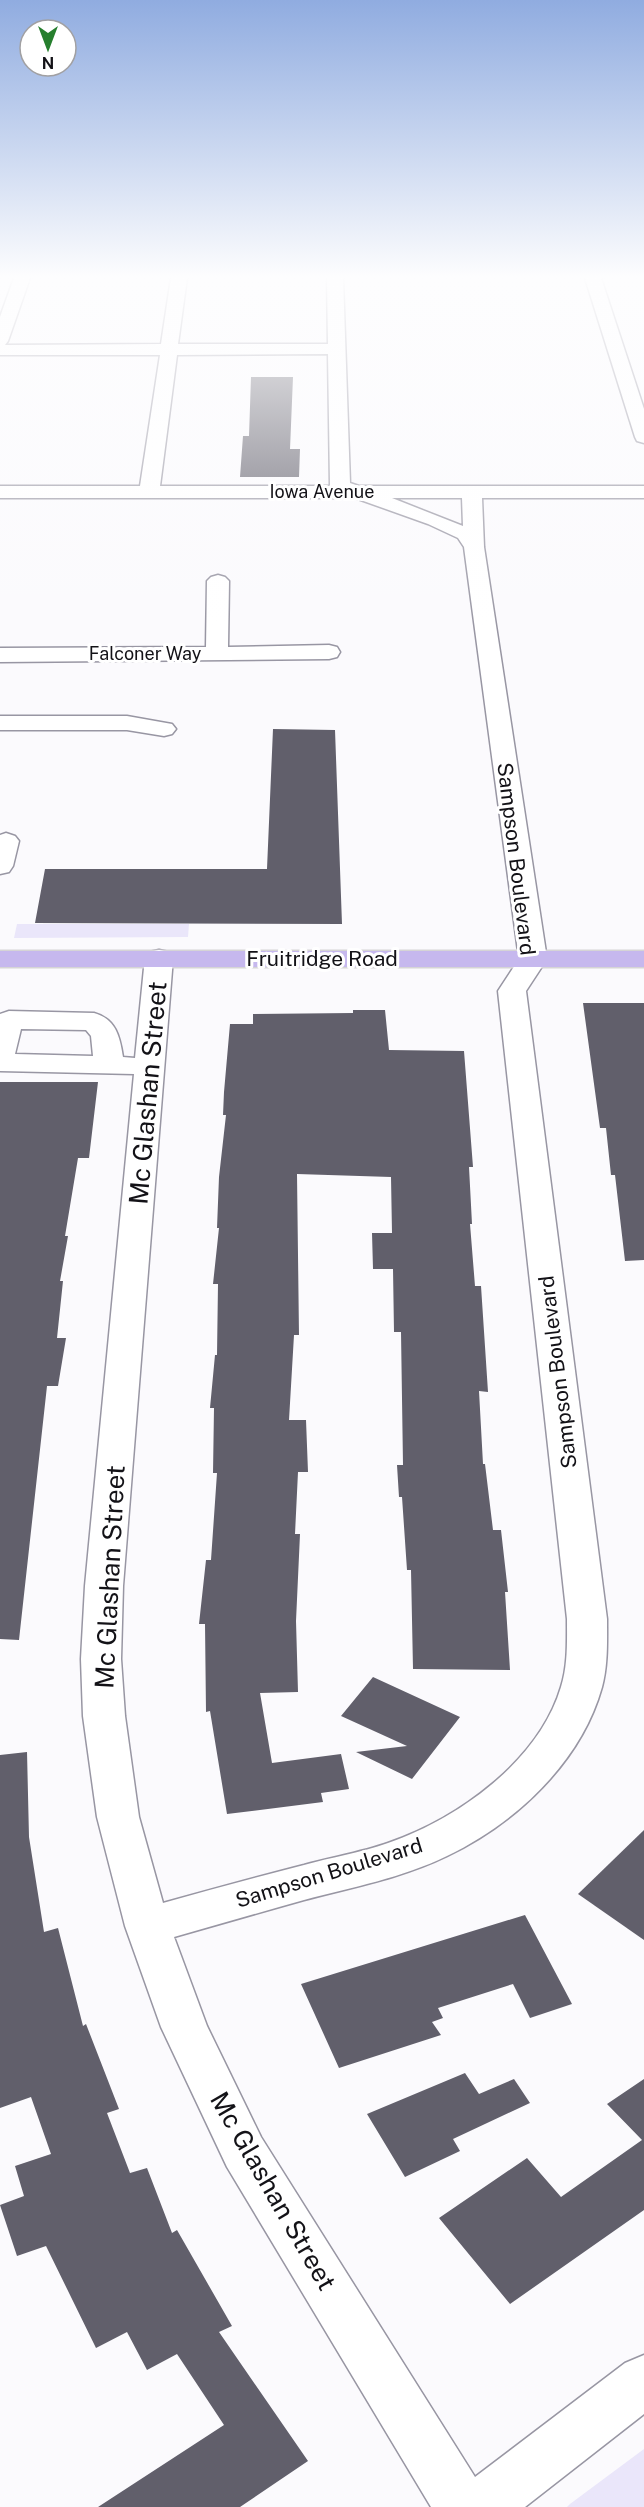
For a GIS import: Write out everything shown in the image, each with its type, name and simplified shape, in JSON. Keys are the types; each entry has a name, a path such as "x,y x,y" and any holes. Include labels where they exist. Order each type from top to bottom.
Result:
{"main road":[{"name":"Fruitridge Road","path":"0,959 644,958"}],"street":[{"path":"149,493 163,395"},
{"path":"339,395 340,486 435,520 465,534 474,547"},
{"path":"631,395 644,437"},
{"name":"Iowa Avenue","path":"0,492 644,492"},
{"name":"Sampson Boulevard","path":"147,1926 403,1856 456,1832 502,1801 539,1766 560,1734 580,1694 587,1652 587,1618 512,991 532,959 474,547 472,493"},
{"name":"Falconer Way","path":"0,655 217,654 218,580"},
{"path":"217,654 329,651"},
{"path":"0,723 127,723 164,729"},
{"path":"0,866 6,841"},
{"name":"Mc Glashan Street","path":"159,958 104,1586 101,1659 104,1716 118,1817 147,1926 184,2027 244,2152 462,2507"},
{"path":"0,1056 9,1020 94,1022 105,1035 110,1065"},
{"path":"0,1062 150,1066"},
{"path":"481,2507 644,2381"}],"shaded area":[{"path":"17,924 189,924 188,937 14,938"},
{"path":"644,2449 644,2507 567,2507 570,2504"}],"building":[{"path":"250,395 292,395 290,449 300,449 299,477 240,477 243,436 249,436"},
{"path":"273,729 335,730 342,924 35,923 45,869 267,869"},
{"path":"583,1003 644,1003 644,1260 625,1261 615,1175 611,1175 606,1128 600,1128"},
{"path":"353,1010 385,1010 389,1050 464,1051 473,1167 469,1167 472,1224 470,1224 475,1286 481,1286 488,1392 479,1391 483,1464 485,1464 493,1530 501,1530 508,1592 505,1592 510,1670 413,1669 411,1570 407,1570 402,1497 399,1497 397,1465 403,1465 401,1332 394,1332 393,1269 373,1269 372,1233 392,1233 391,1177 297,1174 299,1335 294,1335 289,1420 306,1420 308,1472 298,1472 295,1534 300,1534 296,1621 298,1692 260,1693 272,1763 341,1754 349,1789 321,1793 323,1802 227,1814 210,1711 206,1712 205,1624 199,1624 206,1560 211,1560 217,1473 213,1473 214,1408 210,1408 215,1355 217,1355 218,1284 213,1284 219,1228 217,1228 219,1177 226,1115 223,1115 224,1092 230,1024 253,1024 253,1014 353,1013"},
{"path":"0,1082 98,1082 89,1158 78,1158 65,1236 68,1236 60,1281 63,1281 57,1338 66,1338 58,1386 47,1386 19,1640 0,1639"},
{"path":"373,1677 460,1717 412,1779 356,1752 407,1746 341,1716"},
{"path":"27,1752 29,1837 44,1932 58,1928 83,2026 86,2024 119,2109 107,2113 130,2173 147,2168 172,2233 177,2230 232,2326 219,2332 308,2461 240,2507 98,2507 224,2425 177,2354 147,2370 127,2332 96,2348 46,2246 17,2256 0,2205 24,2196 15,2166 51,2154 31,2097 0,2108 0,1755"},
{"path":"644,1830 644,1940 578,1894"},
{"path":"525,1915 572,2004 530,2018 513,1984 438,2008 443,2018 432,2022 441,2035 339,2068 301,1984"},
{"path":"465,2073 479,2094 514,2079 530,2103 453,2139 460,2151 405,2177 367,2114"},
{"path":"644,2079 644,2210 510,2304 439,2218 527,2158 561,2197 642,2140 607,2104"}]}
